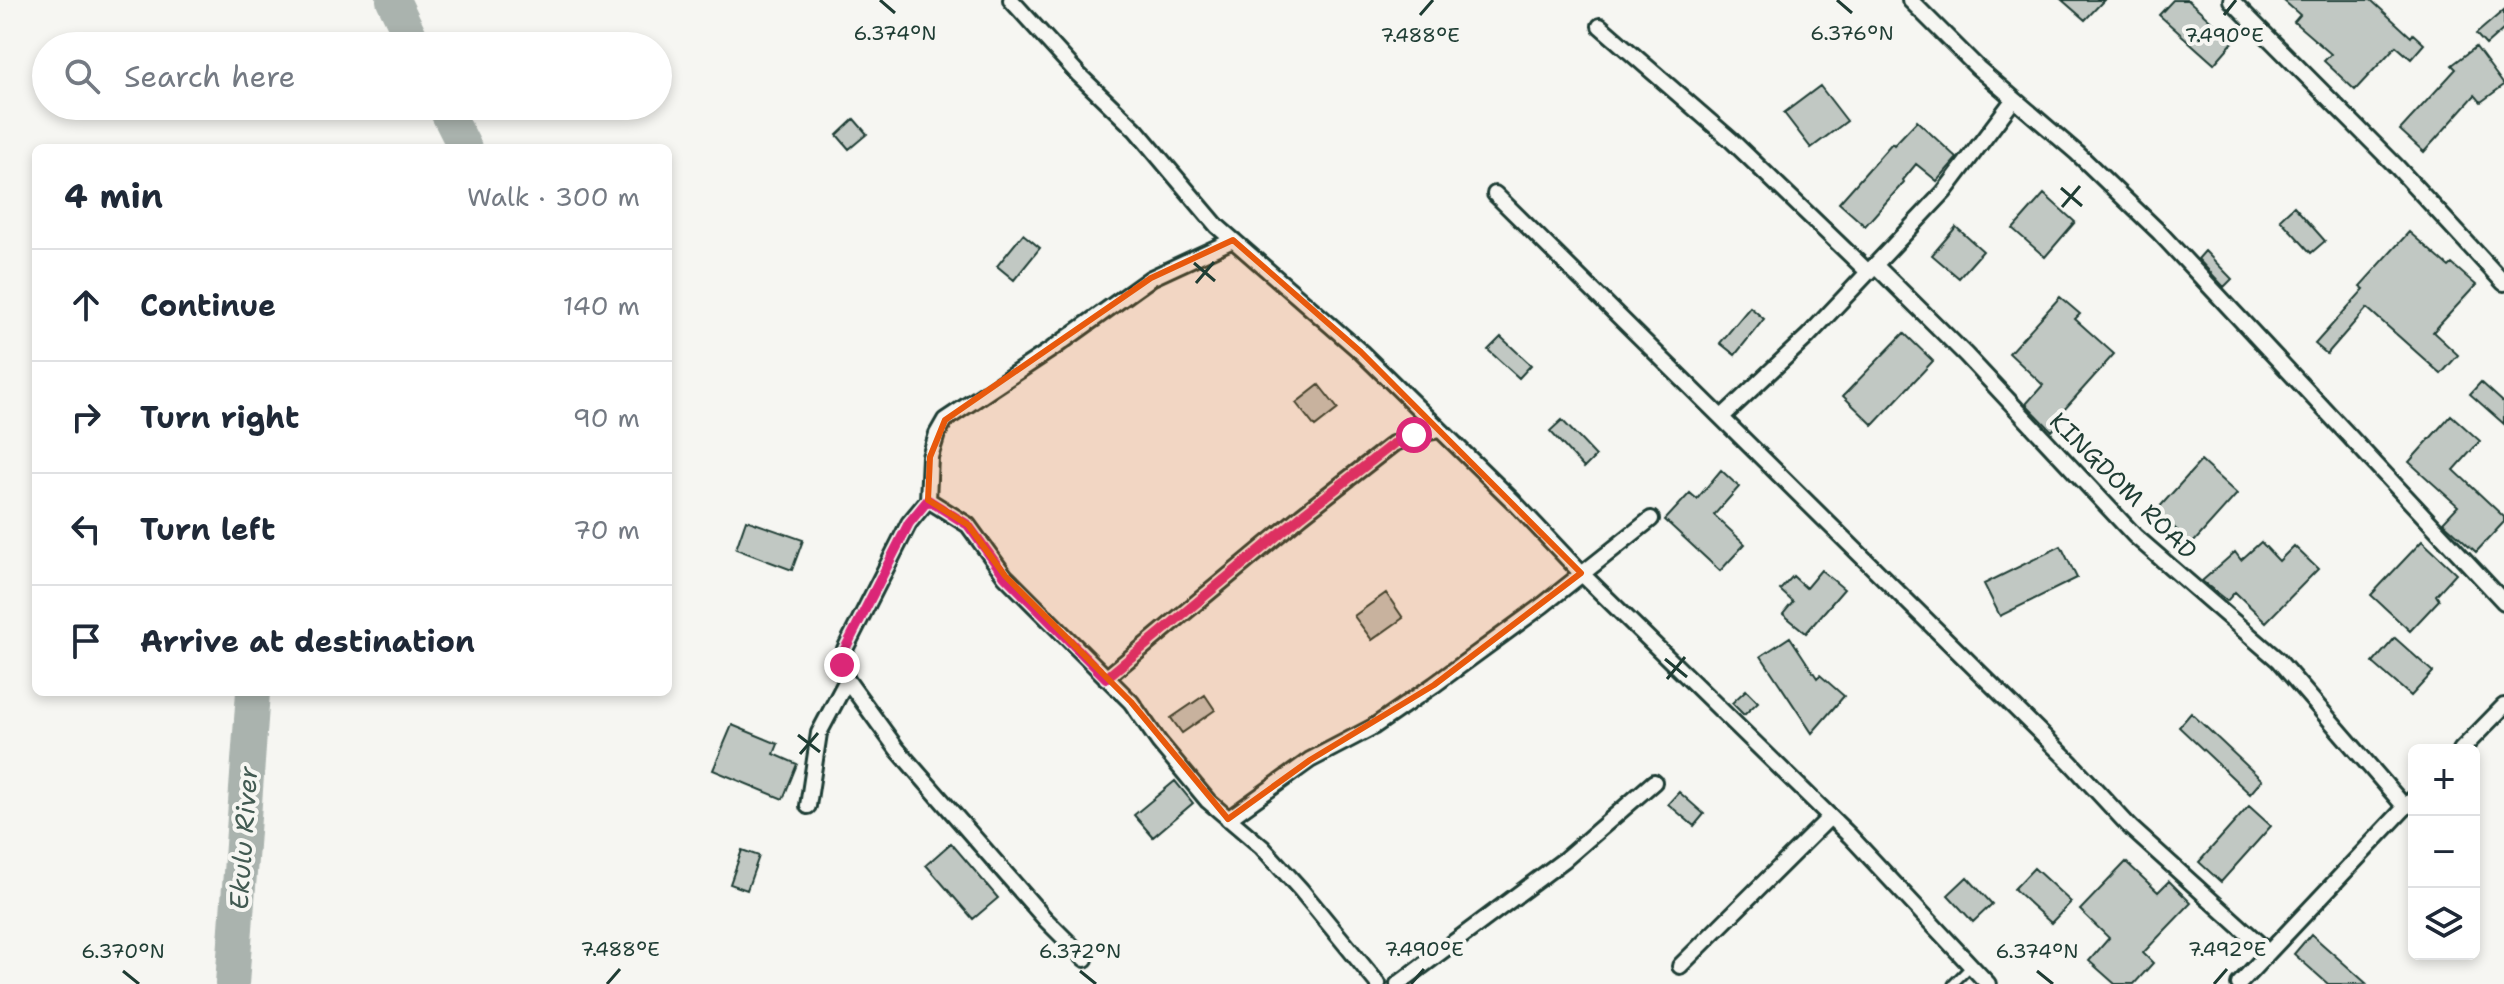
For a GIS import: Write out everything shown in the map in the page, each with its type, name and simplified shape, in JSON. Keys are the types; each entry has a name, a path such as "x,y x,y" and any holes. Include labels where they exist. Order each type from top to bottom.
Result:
{"street":[{"path":"1011,0 1079,75 1136,130 1217,226 1361,352 1535,522 1581,573 1830,817 1988,984"},
{"path":"1910,0 1978,68 2077,153 2159,232 2504,602"},
{"path":"2231,0 2398,168 2504,283"},
{"name":"KINGDOM ROAD","path":"1600,26 1731,140 1985,375 2135,536 2278,660 2408,800"},
{"path":"1722,417 1769,374 1944,192 2014,99"},
{"path":"1495,194 2070,762 2131,828 2268,952"},
{"path":"1085,959 1046,920 897,749 847,680 842,665 845,649 909,523 928,500 930,457 945,420 1151,278 1233,240"},
{"path":"1106,678 1302,515 1393,444 1414,435 1440,430"},
{"path":"928,500 968,525 1005,576 1131,702 1159,742 1208,801 1262,847 1378,984"},
{"path":"1228,819 1310,760 1373,727 1434,685 1651,519"},
{"path":"808,806 819,733 847,680"},
{"path":"2467,744 2504,706"},
{"path":"1398,984 1564,860 1654,782"},
{"path":"2239,984 2408,804"},
{"path":"1680,966 1830,817"}],"lane":[{"path":"1953,984 1970,967"}],"highlighted area":[{"path":"1233,240 1361,352 1581,573 1434,685 1310,760 1228,819 1131,702 1005,576 968,525 928,500 930,457 945,420 962,406 1151,278"}],"building":[{"path":"2062,0 2104,0 2085,20"},
{"path":"2173,0 2188,0 2234,41 2214,64 2159,15"},
{"path":"2283,0 2371,0 2411,37 2413,34 2424,44 2411,59 2396,46 2355,90 2324,61 2331,54 2294,22 2300,15"},
{"path":"2504,10 2504,29 2486,45 2476,34"},
{"path":"2476,47 2504,85 2481,102 2475,95 2424,152 2400,130 2456,69 2452,65"},
{"path":"1820,86 1847,121 1811,148 1784,113"},
{"path":"854,119 867,134 849,149 837,135"},
{"path":"1917,121 1957,158 1937,181 1916,164 1865,226 1839,203 1892,143 1894,145"},
{"path":"2044,194 2075,222 2045,257 2013,229"},
{"path":"2294,206 2325,241 2311,253 2280,219"},
{"path":"1956,227 1983,251 1959,278 1932,255"},
{"path":"2409,232 2449,267 2452,264 2476,285 2433,332 2458,355 2441,374 2367,308 2327,354 2315,344 2364,289 2360,286"},
{"path":"1023,234 1040,248 1014,280 997,266"},
{"path":"2205,251 2232,279 2224,287 2198,259"},
{"path":"2060,297 2080,314 2075,319 2114,354 2063,411 2067,415 2052,431 2026,404 2043,385 2009,353"},
{"path":"1750,307 1764,319 1735,355 1720,343"},
{"path":"1904,333 1933,361 1873,425 1843,396"},
{"path":"1501,337 1531,365 1519,378 1488,350"},
{"path":"2481,382 2504,403 2504,424 2470,394"},
{"path":"1319,385 1338,409 1315,427 1296,403"},
{"path":"2451,415 2480,441 2454,470 2504,517 2504,522 2476,552 2443,522 2458,506 2409,462"},
{"path":"1562,420 1596,456 1584,468 1550,431"},
{"path":"2201,461 2237,494 2192,544 2156,511"},
{"path":"1721,470 1739,487 1714,515 1745,544 1720,571 1665,520 1690,493 1697,499"},
{"path":"746,520 803,540 792,570 736,549"},
{"path":"2422,541 2456,573 2436,595 2439,600 2410,631 2371,595"},
{"path":"2261,542 2279,561 2294,546 2318,569 2266,622 2235,592 2227,601 2202,581 2235,552 2241,560"},
{"path":"2061,546 2077,578 2000,616 1984,584"},
{"path":"1821,570 1844,589 1806,633 1783,614 1793,602 1780,590 1793,576 1806,588"},
{"path":"1386,593 1403,618 1372,640 1354,616"},
{"path":"1790,637 1817,678 1820,675 1844,696 1812,733 1761,656"},
{"path":"2395,638 2433,672 2411,696 2373,663"},
{"path":"1746,690 1758,702 1744,715 1732,703"},
{"path":"1205,695 1215,710 1182,733 1171,718"},
{"path":"2191,713 2262,780 2250,794 2179,727"},
{"path":"732,725 778,744 774,754 797,764 783,799 713,770"},
{"path":"1175,781 1193,803 1153,837 1134,815"},
{"path":"1679,792 1704,814 1694,826 1668,804"},
{"path":"2249,806 2271,826 2221,882 2199,862"},
{"path":"951,843 998,898 973,919 926,865"},
{"path":"742,850 759,856 747,890 730,884"},
{"path":"2126,862 2158,892 2169,881 2191,903 2143,953 2153,963 2134,984 2115,984 2089,961 2109,938 2080,910"},
{"path":"2034,868 2071,902 2051,923 2014,889"},
{"path":"1967,877 1992,904 1973,922 1948,895"},
{"path":"2311,934 2367,984 2328,984 2294,954"}],"waterway":[{"name":"Ekulu River","path":"393,0 408,32"},
{"name":"Ekulu River","path":"451,120 463,144"},
{"name":"Ekulu River","path":"232,984 253,696"}],"route":[{"path":"842,665 845,649 909,523 928,500 968,525 1005,576 1106,678 1302,515 1393,444 1414,435"}]}
